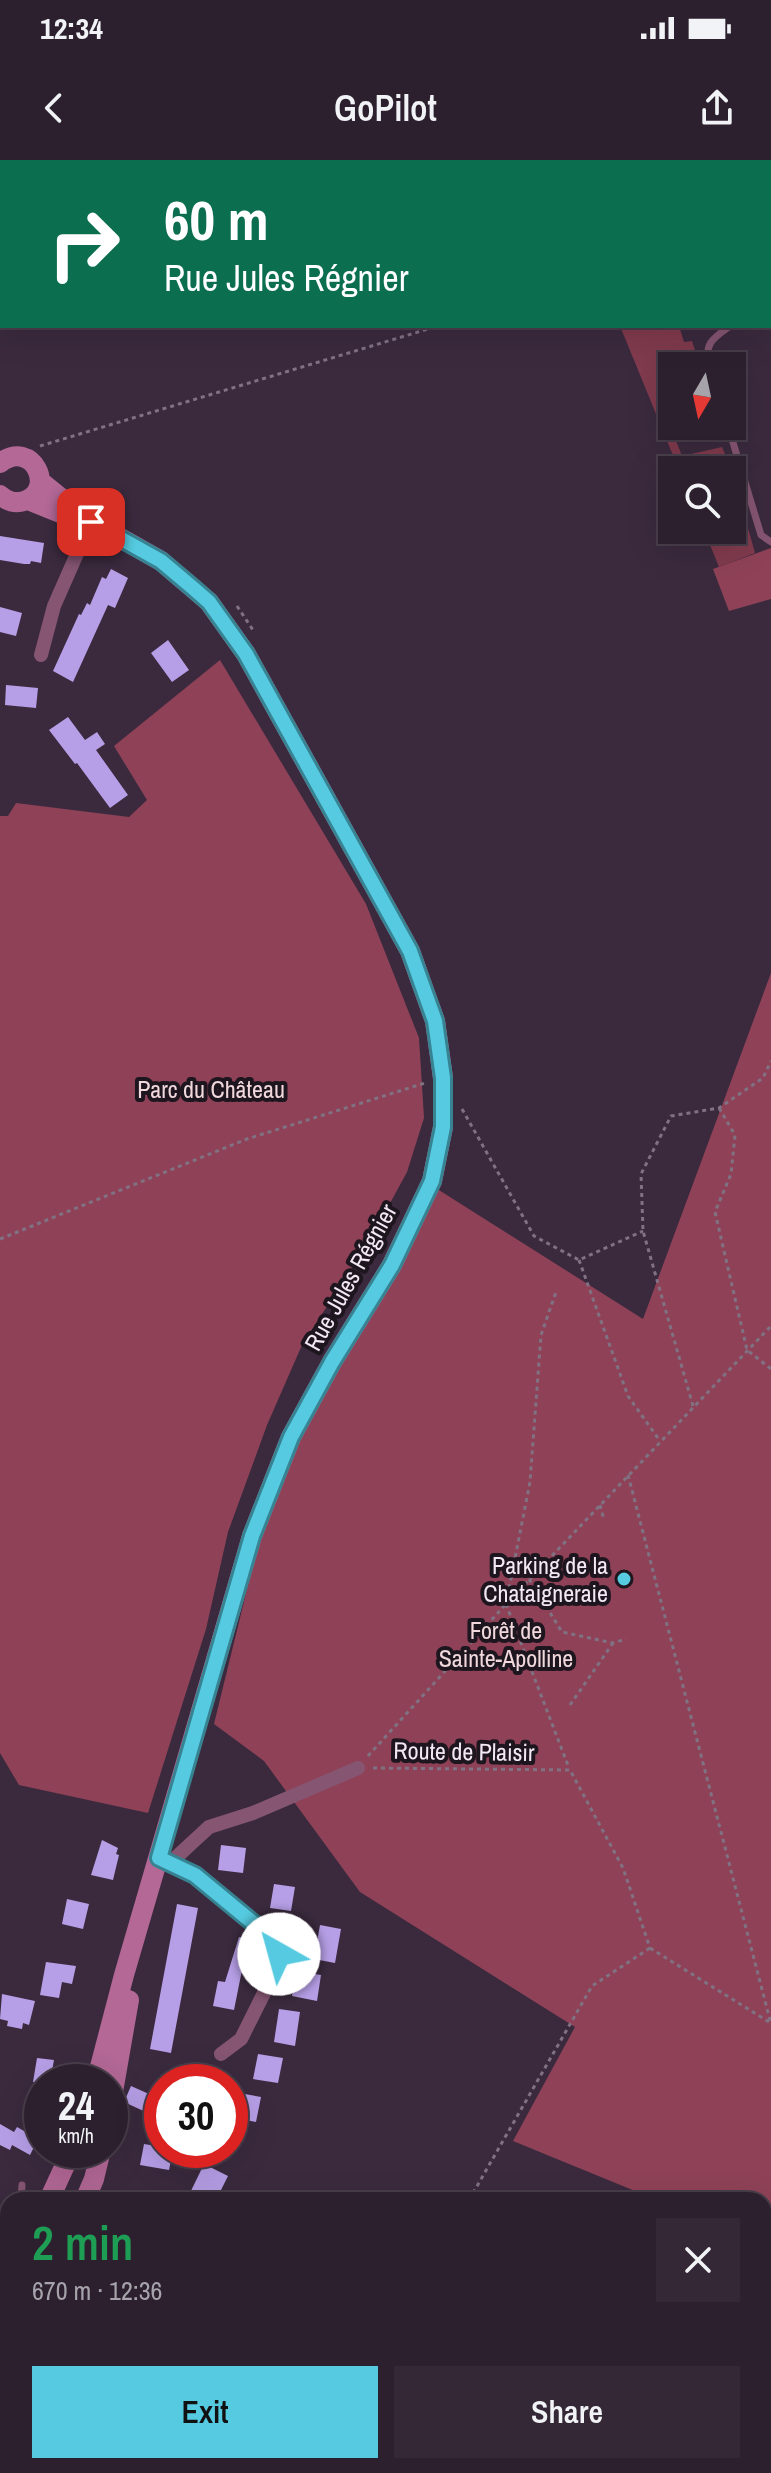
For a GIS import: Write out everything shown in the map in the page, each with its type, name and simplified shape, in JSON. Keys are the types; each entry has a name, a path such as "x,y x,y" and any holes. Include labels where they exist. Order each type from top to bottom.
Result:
{"street":[{"path":"2,460 13,456 27,458 37,468 39,489 28,500"},
{"path":"40,481 89,520"},
{"path":"0,495 13,502 28,500 70,517 89,520"},
{"path":"41,655 54,606 89,520"},
{"name":"Rue Jules Régnier","path":"89,520 161,561 190,585 209,602 246,654 410,951 435,1021 443,1078 443,1127 432,1181 392,1265 332,1362 291,1437 252,1536 165,1860 124,1975 101,2064"},
{"path":"221,2054 241,2039 276,1969 279,1954 275,1941 195,1875 165,1860 209,1827 253,1813 358,1768"},
{"name":"Rue Jules Régnier","path":"118,2064 143,1917"},
{"path":"53,2192 64,2168"},
{"path":"88,2192 97,2168"}],"lane":[{"path":"708,352 710,340 727,328"},
{"path":"732,440 761,535 771,542"},
{"path":"22,2185 22,2192"}],"path":[{"path":"27,458 40,446 431,328"},
{"path":"80,491 124,517"},
{"path":"230,598 260,641"},
{"path":"693,1406 643,1231 641,1174 671,1116 719,1108 763,1078 771,1061"},
{"path":"0,1239 247,1139 443,1078"},
{"path":"456,1114 458,1101 534,1236 579,1260 628,1396 660,1441"},
{"path":"719,1108 735,1135 731,1174 715,1212 747,1350 771,1369"},
{"path":"579,1260 643,1231"},
{"path":"506,1604 530,1482 541,1335 556,1292"},
{"path":"358,1768 529,1579 771,1326"},
{"path":"628,1475 771,2024"},
{"path":"600,1505 604,1520"},
{"path":"529,1579 562,1632 613,1643 626,1639"},
{"name":"Route de Plaisir","path":"506,1604 570,1770 623,1868 650,1948"},
{"path":"570,1705 613,1643"},
{"name":"Route de Plaisir","path":"358,1768 570,1770"},
{"path":"474,2192 592,1986 650,1948 771,2024"}],"shaded area":[{"path":"621,328 680,328 684,342 692,341 696,352 658,352 658,419"},
{"path":"667,440 676,440 682,456 673,456"},
{"path":"722,447 726,456 682,456"},
{"path":"746,521 755,553 719,567 710,544 746,544"}],"green space":[{"path":"771,548 771,599 729,611 713,569"},
{"name":"Parc du Château","path":"220,660 366,904 419,1038 424,1118 407,1172 371,1238 302,1345 267,1425 228,1532 206,1629 148,1813 19,1785 0,1753 0,816 8,816 16,803 129,817 147,800 114,746"},
{"name":"Forêt de Sainte-Apolline","path":"771,973 771,2192 637,2192 513,2141 575,2027 360,1892 264,1761 214,1724 267,1508 318,1391 423,1180 643,1319"}],"building":[{"path":"0,536 44,543 41,563 0,560"},
{"path":"111,569 128,578 115,608 108,605 73,682 53,671 79,614 87,603 90,605 102,577 106,579"},
{"path":"0,607 22,613 16,636 0,632"},
{"path":"168,640 189,670 172,682 151,653"},
{"path":"6,685 38,688 36,708 5,705"},
{"path":"68,717 85,740 97,732 105,744 96,750 128,795 110,808 49,730"},
{"path":"102,1840 118,1848 113,1880 91,1875"},
{"path":"221,1845 246,1848 243,1873 218,1870"},
{"path":"274,1884 295,1887 291,1911 270,1908"},
{"path":"67,1899 89,1904 83,1929 62,1924"},
{"path":"177,1904 198,1908 171,2053 150,2049"},
{"path":"320,1925 341,1929 335,1963 314,1959"},
{"path":"239,1937 248,1939 247,1945 258,1948 250,1972 242,1970 234,2010 213,2006 218,1981 225,1982"},
{"path":"46,1962 76,1966 72,1984 62,1982 59,1998 40,1995"},
{"path":"296,1971 321,1975 317,2001 292,1996"},
{"path":"2,1994 35,2001 29,2025 23,2023 22,2029 7,2026 8,2021 0,2019"},
{"path":"279,2009 300,2012 295,2046 274,2042"},
{"path":"258,2054 283,2058 278,2083 253,2079"},
{"path":"37,2058 54,2060 53,2064 36,2064"},
{"path":"131,2086 144,2092 144,2111 128,2104"},
{"path":"248,2095 261,2097 256,2122 248,2120"},
{"path":"0,2124 14,2132 17,2127 24,2131 24,2152 12,2145 10,2150 0,2145"},
{"path":"144,2144 144,2166 140,2165"},
{"path":"202,2168 212,2168 228,2176 220,2192 190,2192"}],"place":[{"name":"Parking de la Chataigneraie","path":"624,1579"}],"route":[{"path":"91,522 161,561 193,588 209,602 246,654 410,951 435,1021 443,1078 443,1127 432,1181 392,1265 332,1362 291,1437 252,1536 159,1858 195,1875 275,1941 279,1954"}]}
